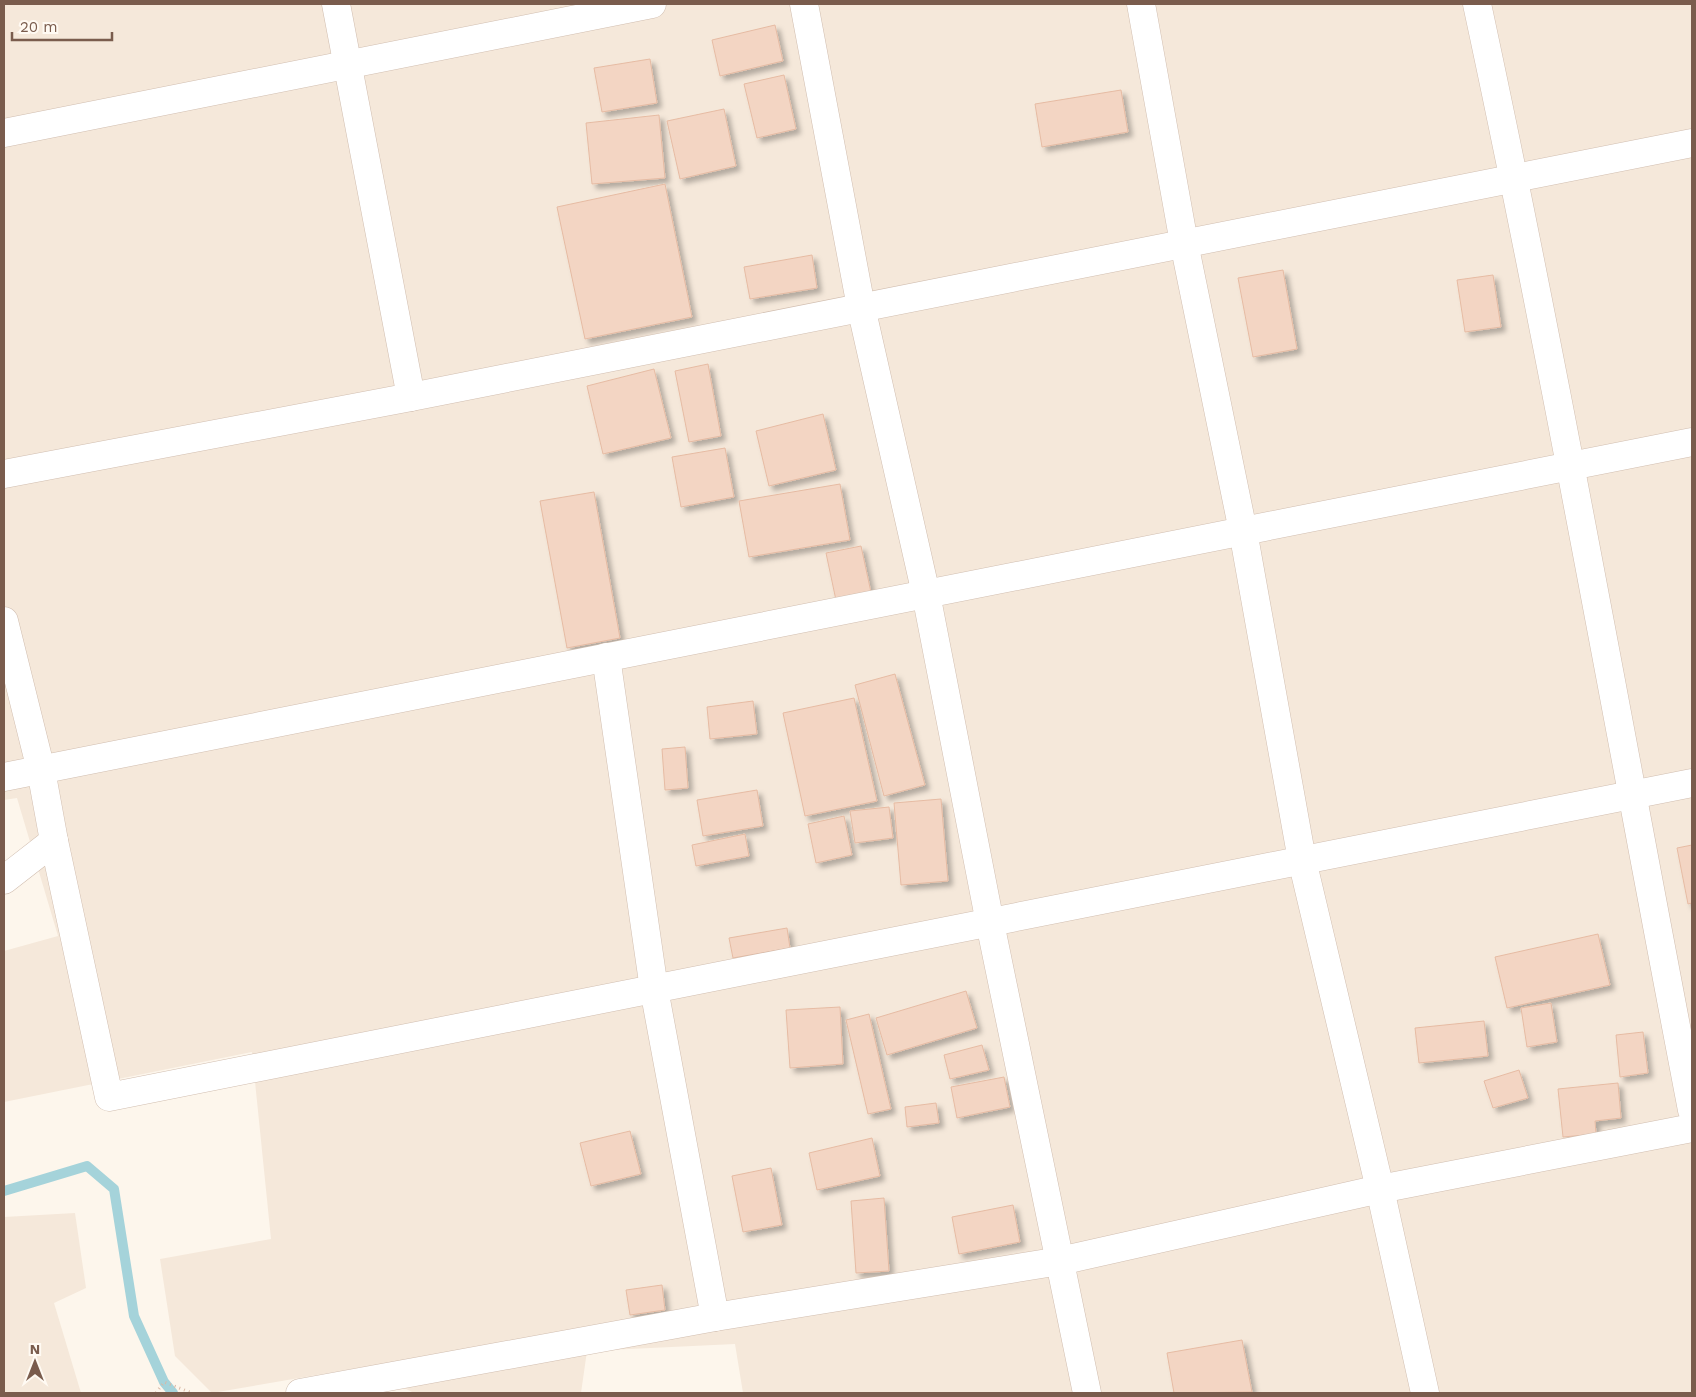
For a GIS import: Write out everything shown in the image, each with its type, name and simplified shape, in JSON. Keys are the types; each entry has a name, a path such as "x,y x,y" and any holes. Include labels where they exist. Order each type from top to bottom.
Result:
{"street":[{"path":"336,4 411,397"},
{"path":"4,133 652,4"},
{"path":"804,4 861,307 926,594 990,923 1087,1393"},
{"path":"1141,4 1184,243 1243,531 1302,860 1380,1190 1425,1393"},
{"path":"1477,4 1514,178 1571,466 1631,795 1692,1110"},
{"path":"4,474 411,397 1692,143"},
{"path":"4,777 1692,442"},
{"path":"4,621 41,770 54,841 109,1097 1692,783"},
{"path":"606,657 654,989 715,1317"},
{"path":"4,880 54,841"},
{"path":"300,1393 715,1317 1060,1261 1380,1190 1692,1128"}],"path":[{"path":"156,1393 164,1382 192,1393"}],"shaded area":[{"path":"4,4 1692,4 1692,1393 743,1393 735,1344 587,1351 581,1393 414,1393 363,1367 212,1393 175,1356 160,1259 271,1239 252,1052 4,1102 4,951 58,936 17,798 4,800"},
{"path":"75,1213 86,1288 54,1303 81,1393 4,1393 4,1217"}],"building":[{"path":"775,25 783,61 720,76 712,40"},
{"path":"650,59 657,103 602,112 594,68"},
{"path":"784,75 796,129 757,138 744,84"},
{"path":"1121,90 1128,132 1042,147 1035,104"},
{"path":"724,109 736,166 680,179 667,121"},
{"path":"659,115 665,178 592,184 586,123"},
{"path":"665,184 692,317 585,339 557,207"},
{"path":"812,255 817,288 750,299 744,267"},
{"path":"1283,270 1297,349 1253,357 1238,278"},
{"path":"1493,275 1501,327 1465,332 1457,280"},
{"path":"708,364 721,436 689,442 675,371"},
{"path":"654,369 671,438 603,454 587,386"},
{"path":"823,414 836,470 769,486 756,431"},
{"path":"725,448 734,497 681,507 672,457"},
{"path":"840,484 850,540 749,557 739,501"},
{"path":"594,492 620,638 567,648 540,501"},
{"path":"861,546 872,597 837,605 826,553"},
{"path":"895,674 925,785 884,796 855,685"},
{"path":"854,698 877,801 805,816 783,713"},
{"path":"753,701 757,734 710,739 707,707"},
{"path":"685,747 688,788 665,790 662,749"},
{"path":"757,790 763,826 703,836 697,800"},
{"path":"941,799 948,881 901,885 894,803"},
{"path":"889,807 893,838 855,843 850,811"},
{"path":"844,816 852,855 816,863 808,824"},
{"path":"745,834 749,856 696,866 692,845"},
{"path":"1692,845 1692,903 1688,904 1677,848"},
{"path":"787,928 790,948 733,958 729,938"},
{"path":"1598,934 1610,985 1507,1008 1495,957"},
{"path":"966,991 977,1028 887,1055 876,1018"},
{"path":"1551,1003 1557,1042 1527,1047 1521,1008"},
{"path":"840,1007 843,1064 790,1068 786,1010"},
{"path":"869,1014 891,1109 868,1114 846,1020"},
{"path":"1484,1021 1488,1056 1419,1063 1415,1028"},
{"path":"1643,1032 1648,1073 1620,1077 1616,1035"},
{"path":"982,1045 989,1070 950,1079 944,1055"},
{"path":"1519,1070 1528,1098 1493,1108 1484,1081"},
{"path":"1004,1077 1010,1107 957,1118 951,1087"},
{"path":"1618,1083 1621,1118 1595,1121 1596,1134 1563,1137 1558,1089"},
{"path":"936,1103 939,1123 907,1127 905,1107"},
{"path":"630,1131 641,1174 591,1186 580,1143"},
{"path":"872,1138 880,1176 817,1190 809,1153"},
{"path":"771,1168 782,1225 743,1232 732,1176"},
{"path":"884,1198 889,1271 856,1273 851,1201"},
{"path":"1013,1205 1020,1242 959,1254 952,1217"},
{"path":"662,1285 665,1310 630,1315 626,1290"},
{"path":"1242,1340 1252,1392 1174,1393 1167,1353"}],"waterway":[{"path":"4,1191 87,1166 114,1189 134,1316 164,1382 173,1393"}]}
